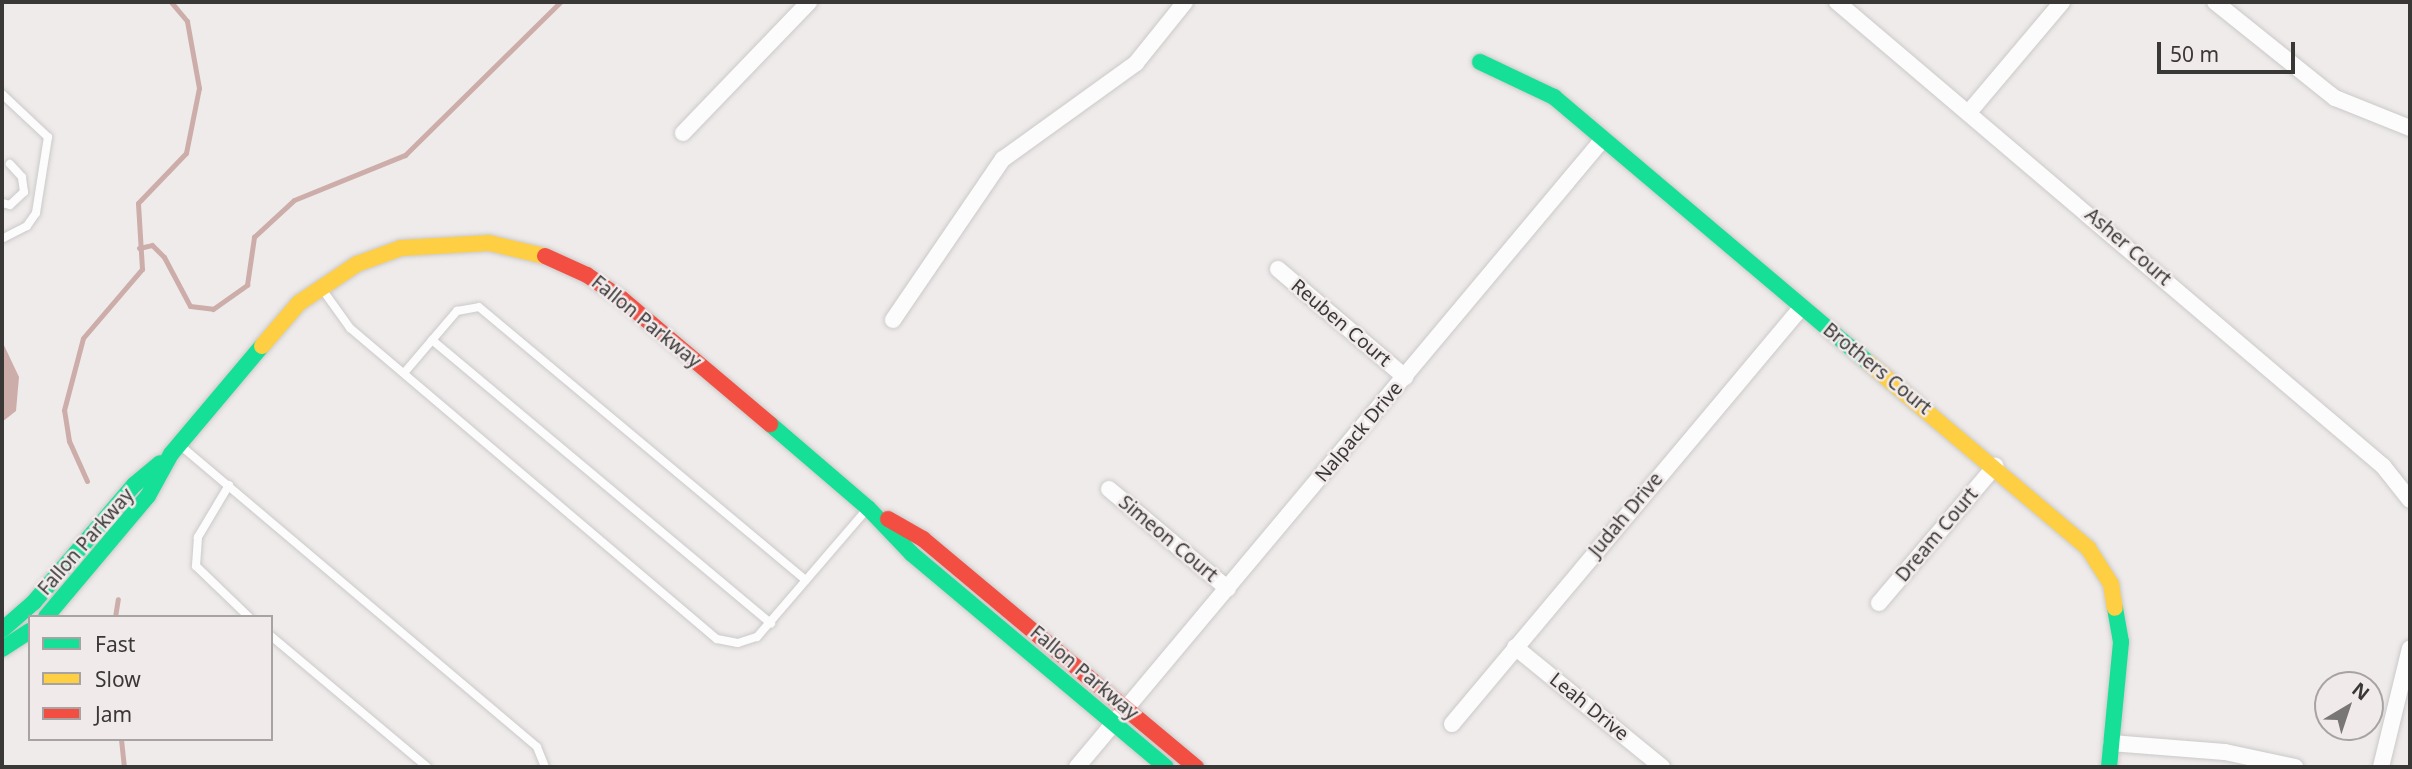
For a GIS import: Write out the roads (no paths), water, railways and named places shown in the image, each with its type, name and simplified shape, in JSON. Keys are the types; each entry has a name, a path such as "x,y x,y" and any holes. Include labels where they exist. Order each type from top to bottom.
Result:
{"street":[{"path":"683,133 809,2"},
{"path":"893,320 1003,159 1136,63 1185,2"},
{"name":"Asher Court","path":"1837,2 1970,111 2374,458 2410,500"},
{"path":"1970,111 2062,2"},
{"path":"2216,2 2335,98 2410,128"},
{"name":"Brothers Court","path":"1480,62 1554,97 1801,308 1995,466 2088,548 2110,584 2121,642 2109,767"},
{"name":"Nalpack Drive","path":"1077,767 1603,139"},
{"name":"Fallon Parkway","path":"48,615 148,496 175,449 279,321 320,287 357,264 401,248 489,243 546,256 587,275 622,299 868,508 912,554 1166,767"},
{"name":"Reuben Court","path":"1278,269 1405,377"},
{"name":"Judah Drive","path":"1452,724 1801,308"},
{"name":"Fallon Parkway","path":"2,630 34,602 134,485 175,449"},
{"name":"Dream Court","path":"1880,603 1995,466"},
{"name":"Simeon Court","path":"1109,489 1228,589"},
{"name":"Fallon Parkway","path":"868,508 923,539 1196,767"},
{"path":"2,649 28,632"},
{"name":"Leah Drive","path":"1515,647 1662,767"},
{"path":"2381,767 2410,648"},
{"path":"2112,743 2225,752 2295,767"}],"lane":[{"path":"2,94 48,137 36,213 27,226 2,239"},
{"path":"2,203 10,205 24,192 22,177 10,164"},
{"path":"320,287 350,328 717,639 738,643 757,637 868,508"},
{"path":"404,373 457,311 480,307 806,580"},
{"path":"432,340 771,623"},
{"path":"175,449 229,485 527,738 537,747 545,767"},
{"path":"229,485 198,537 196,566 247,615"},
{"path":"273,638 427,767"}],"waterway":[{"path":"87,481 69,441 64,410 83,338 142,269 138,203 186,153 199,88 187,21 171,2"},
{"path":"139,248 152,245 164,257 190,306 213,309 247,285 254,237 294,200 405,155 560,2"},
{"path":"115,615 118,599"},
{"path":"121,741 124,767"}]}
